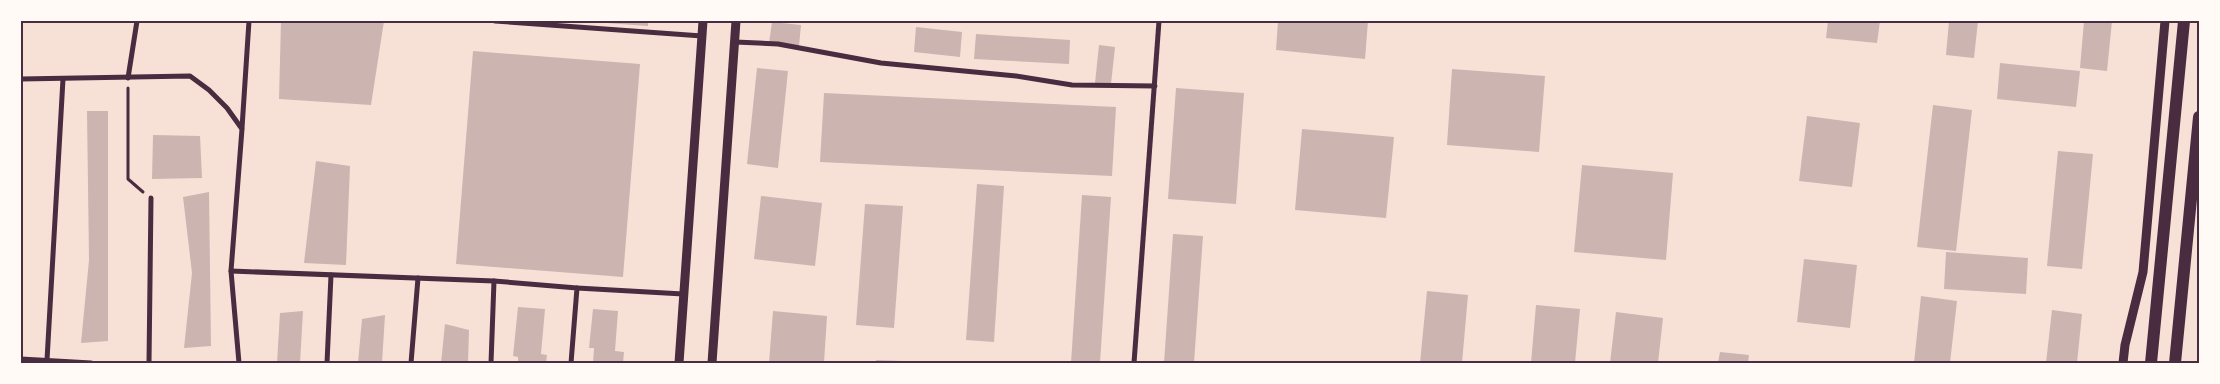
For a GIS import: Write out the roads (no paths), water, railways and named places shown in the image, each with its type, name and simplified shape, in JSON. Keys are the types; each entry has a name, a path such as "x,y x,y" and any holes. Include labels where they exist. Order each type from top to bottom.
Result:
{"main road":[{"path":"2151,363 2184,21"},
{"path":"2175,363 2199,117"}],"street":[{"path":"128,78 137,21"},
{"path":"239,363 231,271 250,21"},
{"path":"495,21 702,36"},
{"path":"599,21 599,29"},
{"path":"679,363 703,21"},
{"path":"712,363 736,21"},
{"path":"1134,363 1159,21"},
{"path":"2123,363 2125,345 2143,272 2165,21"},
{"path":"735,42 778,44 880,63 1016,76 1072,86 1155,86"},
{"path":"21,79 190,76 228,108 242,129"},
{"path":"48,360 63,78"},
{"path":"149,363 151,198"},
{"path":"231,271 494,281 684,294"},
{"path":"327,363 331,275"},
{"path":"411,363 418,278"},
{"path":"491,363 494,281"},
{"path":"571,363 577,288"},
{"path":"21,359 91,363"}]}
